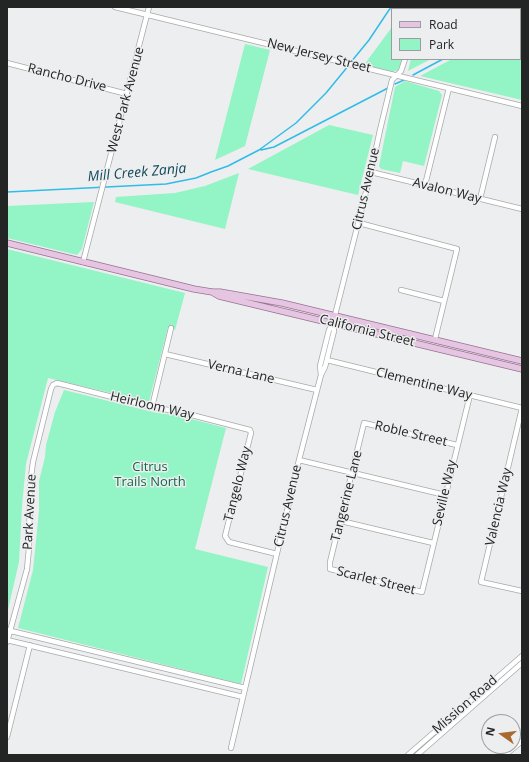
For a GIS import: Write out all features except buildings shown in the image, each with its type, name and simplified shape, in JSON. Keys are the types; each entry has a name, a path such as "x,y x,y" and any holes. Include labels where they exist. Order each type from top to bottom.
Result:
{"main road":[{"name":"California Street","path":"7,243 212,292 220,292 282,303 522,361"},
{"name":"California Street","path":"212,292 219,296 522,369"}],"street":[{"name":"New Jersey Street","path":"115,7 522,106"},
{"name":"West Park Avenue","path":"83,262 149,7"},
{"name":"Citrus Avenue","path":"321,375 320,366 329,330 335,316 359,223 392,80 401,71 405,60"},
{"name":"Rancho Drive","path":"7,63 127,94"},
{"path":"425,185 449,88"},
{"path":"480,198 495,137"},
{"name":"Avalon Way","path":"371,172 522,209"},
{"path":"359,223 457,249 435,339"},
{"path":"401,290 444,301"},
{"name":"Citrus Avenue","path":"231,748 299,460 334,331 333,323"},
{"path":"152,407 172,328"},
{"name":"Verna Lane","path":"165,354 317,390"},
{"name":"Clementine Way","path":"327,360 522,408"},
{"name":"Heirloom Way","path":"53,385 57,383 63,384 250,430"},
{"name":"Park Avenue","path":"7,641 27,569 30,484 33,462 53,385"},
{"name":"Seville Way","path":"422,592 444,495 470,395"},
{"name":"Valencia Way","path":"522,408 481,582 522,592"},
{"name":"Roble Street","path":"364,423 457,445"},
{"name":"Tangerine Lane","path":"330,569 330,562 364,423"},
{"name":"Tangelo Way","path":"250,430 251,433 225,536 229,542 277,554"},
{"path":"299,460 444,495"},
{"path":"341,521 433,544"},
{"name":"Scarlet Street","path":"330,569 422,592"},
{"path":"9,630 245,688"},
{"path":"7,641 30,645 242,697"},
{"path":"7,737 30,645"},
{"name":"Mission Road","path":"408,755 522,656"},
{"path":"122,668 125,659"},
{"name":"Mission Road","path":"417,755 522,663"}],"green space":[{"path":"522,7 522,12 521,8 424,8"},
{"path":"521,22 522,100 420,76 450,60 521,60"},
{"path":"391,28 391,60 403,60 398,70 392,72 364,65"},
{"path":"245,44 270,50 245,146 215,160"},
{"path":"411,60 429,60 408,71"},
{"path":"405,81 439,91 442,95 424,166 403,161 400,173 381,169 379,166 395,87"},
{"path":"329,125 373,135 358,195 248,169"},
{"path":"239,173 225,229 115,202 116,197 175,193 205,186"},
{"path":"94,202 82,249 77,255 7,238 7,206"},
{"path":"7,249 185,293 175,330 168,327 149,402 48,378 26,464 19,562 7,614"},
{"name":"Citrus Trails North","path":"64,390 157,413 176,415 226,428 195,549 268,567 241,684 18,628 33,570 39,511 39,481 45,457 46,445 55,412"}],"waterway":[{"name":"Mill Creek Zanja","path":"351,62 369,40 391,7"},
{"path":"413,75 441,60"},
{"name":"Mill Creek Zanja","path":"7,192 166,184 196,178 228,166 259,150 296,123 326,93 349,65"},
{"path":"395,84 404,80"},
{"path":"261,150 274,147 388,88"}]}
